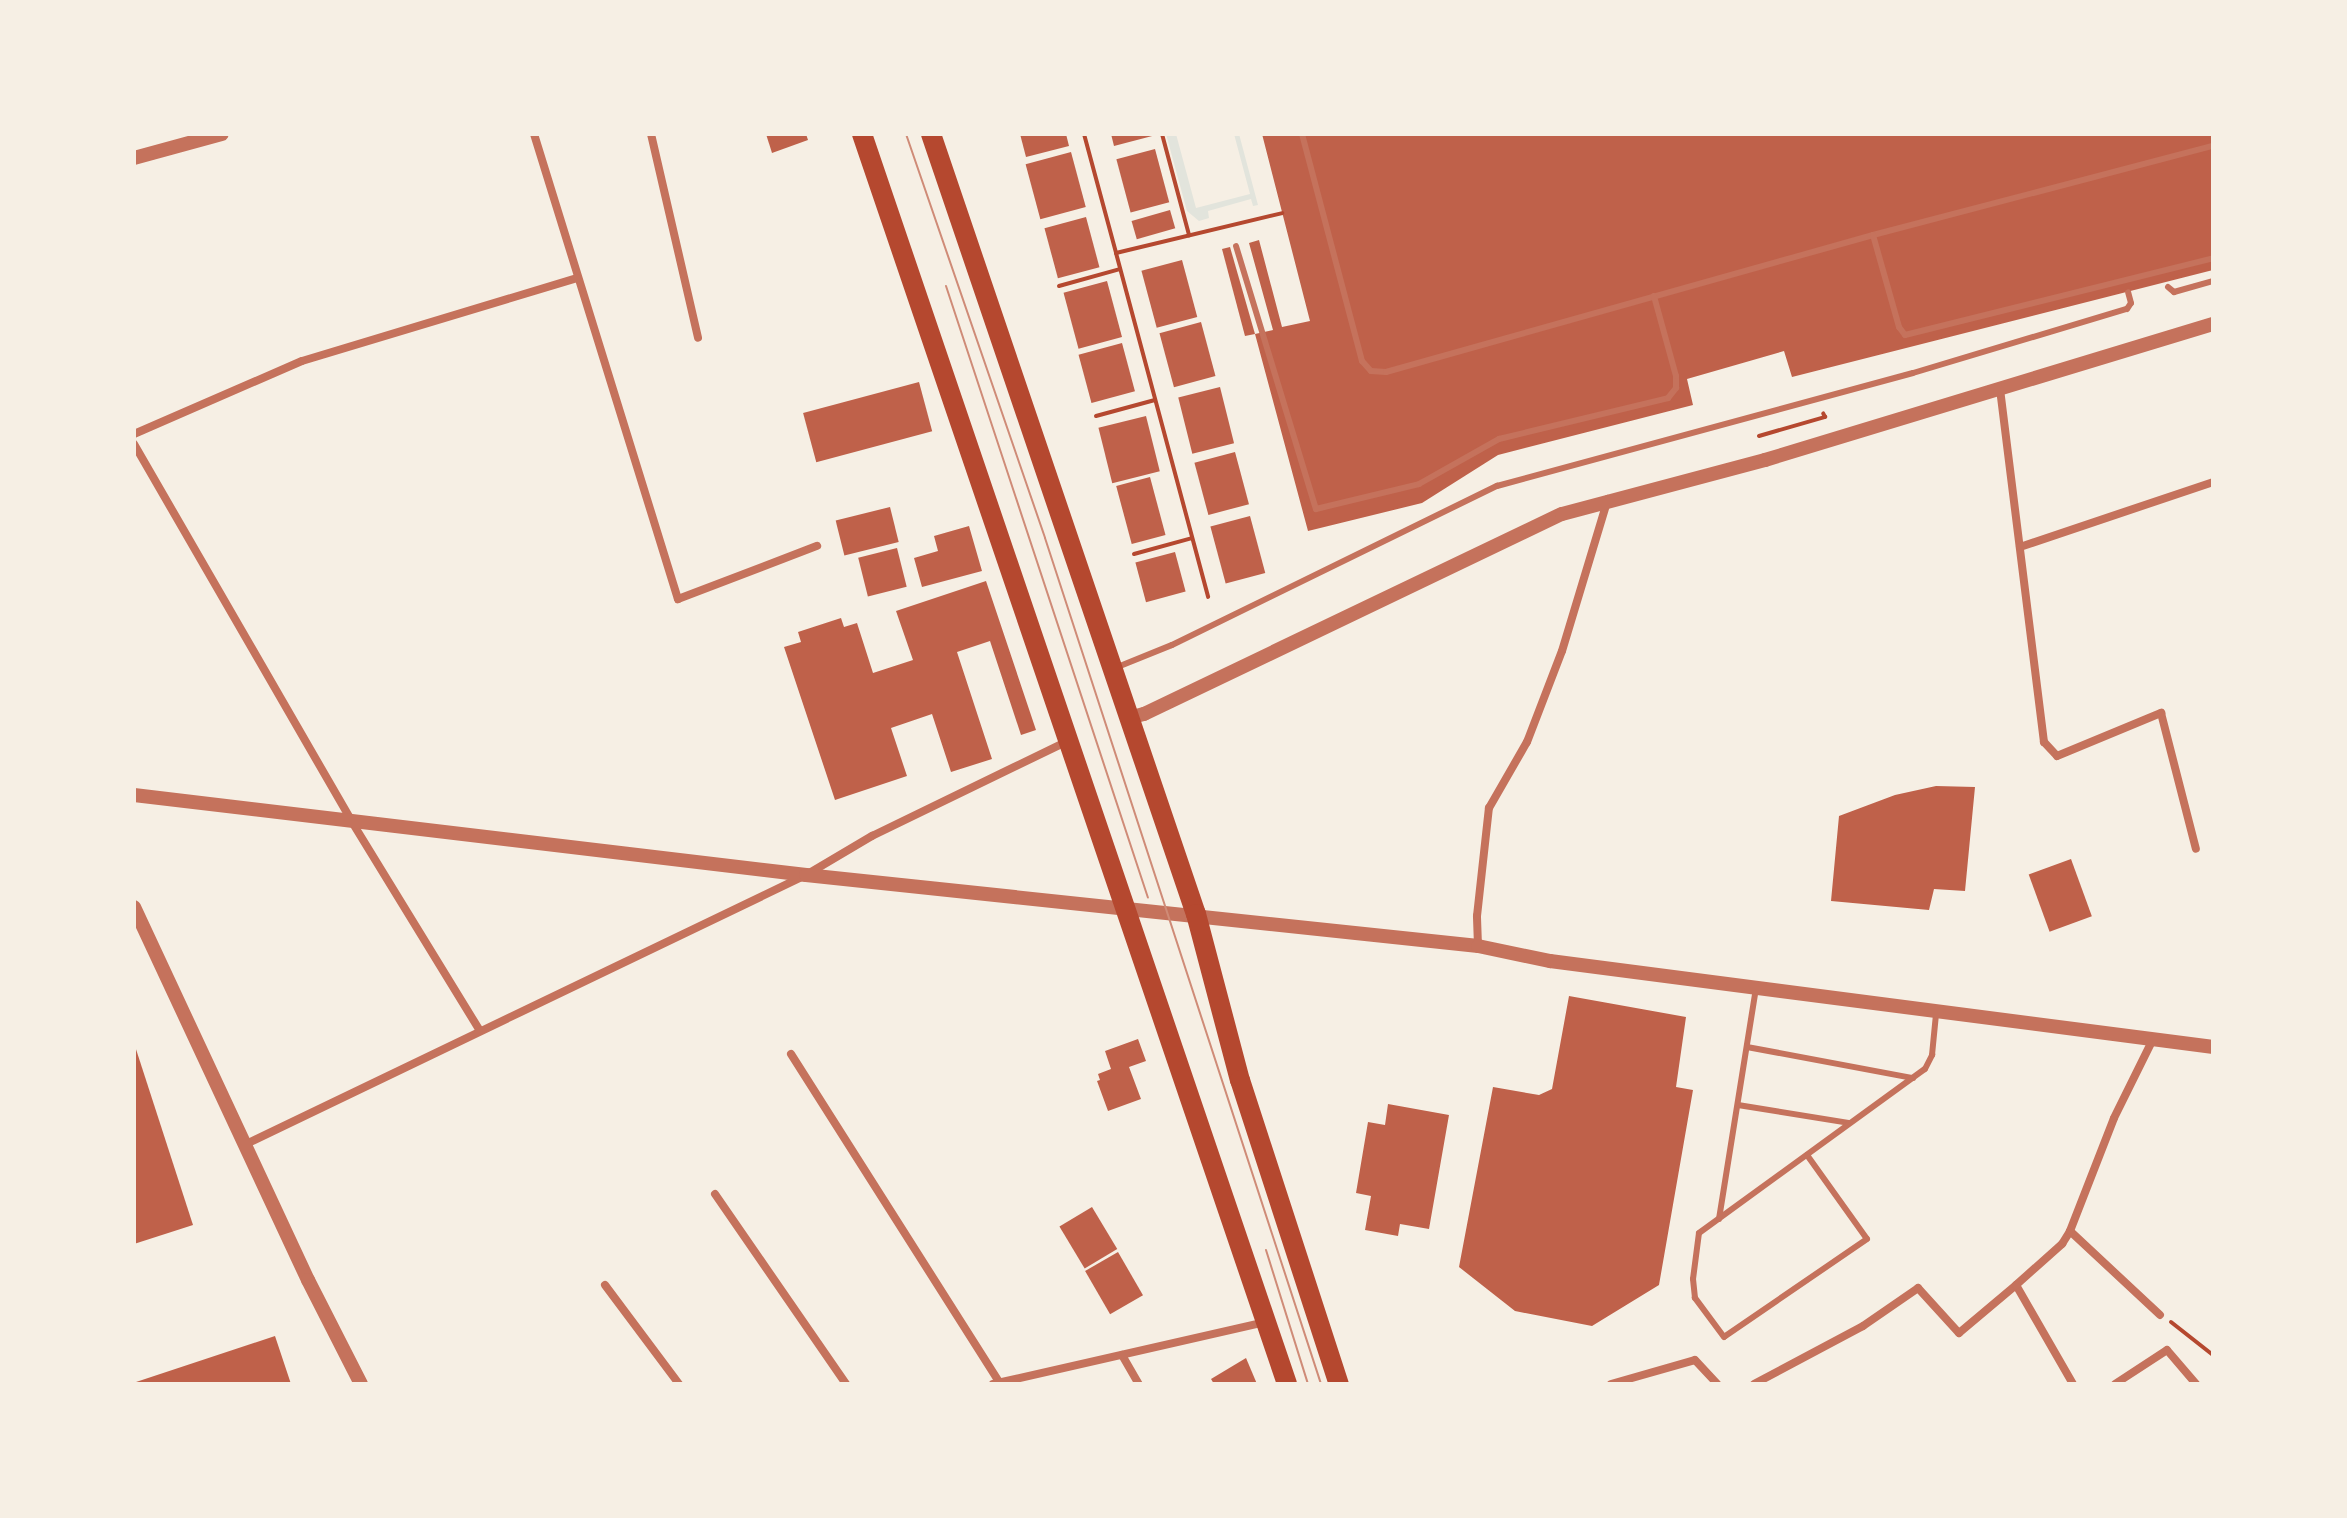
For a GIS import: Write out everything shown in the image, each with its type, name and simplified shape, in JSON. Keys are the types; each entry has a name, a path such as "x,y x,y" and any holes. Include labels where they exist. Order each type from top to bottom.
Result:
{"main road":[{"path":"862,134 1287,1384"},
{"path":"931,134 1196,914 1240,1080 1339,1384"}],"street":[{"path":"134,158 222,134"},
{"path":"534,134 678,599 817,546"},
{"path":"651,134 698,338"},
{"path":"134,434 302,361 577,278"},
{"path":"1129,718 1144,714 1562,514 1608,499 1765,460 2213,324"},
{"path":"2000,389 2044,742 2057,756 2161,713 2196,849"},
{"path":"134,444 352,822 480,1031"},
{"path":"2020,547 2213,482"},
{"path":"1478,946 1477,916 1489,808 1532,729 1562,651 1608,499"},
{"path":"244,1145 806,875 872,836 1069,741"},
{"path":"134,795 806,875 1478,946 1550,961 2213,1047"},
{"path":"134,907 244,1145 361,1384"},
{"path":"1754,1384 1863,1326 1918,1288 1959,1333 2016,1285 2062,1244 2070,1231 2114,1118 2153,1039"},
{"path":"791,1054 996,1383 1267,1322"},
{"path":"715,1194 846,1384"},
{"path":"2070,1231 2160,1315"},
{"path":"605,1285 679,1384"},
{"path":"2016,1285 2073,1384"},
{"path":"2115,1384 2167,1350 2196,1384"},
{"path":"1122,1355 1139,1384"},
{"path":"1611,1384 1695,1360 1717,1384"}],"lane":[{"path":"1302,134 1362,361 1371,371 1386,372 1873,235 2213,146"},
{"path":"1873,235 1899,327 1905,335 2213,258"},
{"path":"1236,246 1316,509 1419,484 1499,439 1668,398 1676,388 1676,376 1654,296"},
{"path":"2168,287 2174,292 2213,281"},
{"path":"1112,669 1172,645 1497,486 1913,373 2127,309 2131,303 2128,292"},
{"path":"1719,1219 1756,989"},
{"path":"1807,1155 1867,1239 1724,1337 1695,1298 1693,1279 1699,1233 1925,1069 1932,1055 1937,1010"},
{"path":"1747,1047 1914,1078"},
{"path":"1738,1105 1850,1123"}],"path":[{"path":"1084,134 1208,597"},
{"path":"1162,134 1189,235"},
{"path":"1116,253 1282,213"},
{"path":"1059,286 1120,269"},
{"path":"1096,416 1155,400"},
{"path":"1760,430 1757,431 1760,439 1825,417 1823,412 1770,427"},
{"path":"1134,554 1192,538"},
{"path":"2160,1315 2213,1355"}],"shaded area":[{"path":"1166,134 1176,134 1196,208 1250,194 1234,134 1239,134 1258,205 1253,206 1251,199 1208,211 1209,218 1199,221 1187,211"}],"building":[{"path":"766,134 806,134 808,140 772,153"},
{"path":"1020,134 1066,134 1069,146 1026,157"},
{"path":"1111,134 1156,134 1156,135 1114,146"},
{"path":"1262,134 2213,134 2213,270 1792,377 1784,351 1687,379 1693,405 1498,455 1422,503 1308,531 1255,334 1273,330 1249,243 1259,240 1282,327 1310,321"},
{"path":"1155,149 1169,202 1131,212 1116,159"},
{"path":"1071,152 1086,207 1040,219 1026,164"},
{"path":"1170,210 1175,228 1137,239 1132,221"},
{"path":"1086,217 1099,267 1058,278 1044,228"},
{"path":"1230,247 1255,334 1245,336 1222,249"},
{"path":"1182,260 1197,317 1157,328 1141,271"},
{"path":"1107,281 1122,337 1079,349 1064,293"},
{"path":"1201,322 1215,376 1174,387 1159,333"},
{"path":"1122,343 1135,391 1091,403 1079,355"},
{"path":"919,382 932,431 816,462 803,413"},
{"path":"1220,387 1234,443 1192,454 1178,397"},
{"path":"1146,416 1160,471 1112,483 1098,428"},
{"path":"1235,452 1249,504 1208,515 1194,463"},
{"path":"1150,477 1166,535 1132,544 1116,486"},
{"path":"890,507 899,542 844,555 836,521"},
{"path":"1250,516 1265,573 1226,584 1210,527"},
{"path":"969,526 982,571 922,587 914,558 938,551 934,536"},
{"path":"897,548 907,587 868,596 858,558"},
{"path":"1175,552 1186,592 1146,602 1135,563"},
{"path":"986,581 1036,730 1021,735 990,641 957,652 992,759 951,772 932,714 891,728 907,776 835,800 784,647 801,642 798,632 841,618 844,627 857,623 873,673 913,660 896,611"},
{"path":"1936,786 1975,787 1965,891 1934,889 1929,910 1831,901 1839,816 1895,795"},
{"path":"2071,859 2092,916 2050,932 2029,874"},
{"path":"1569,996 1686,1017 1676,1087 1693,1090 1659,1285 1592,1326 1515,1311 1459,1267 1493,1087 1539,1095 1552,1089"},
{"path":"1138,1039 1146,1061 1129,1067 1141,1099 1108,1111 1097,1081 1100,1080 1098,1074 1111,1069 1105,1051"},
{"path":"134,1043 193,1225 134,1244"},
{"path":"1388,1104 1449,1115 1429,1229 1400,1224 1398,1236 1365,1230 1371,1196 1356,1193 1368,1122 1385,1125"},
{"path":"1092,1207 1117,1249 1085,1269 1059,1227"},
{"path":"1118,1252 1143,1295 1110,1314 1085,1271"},
{"path":"275,1336 291,1384 136,1384 136,1382"},
{"path":"1246,1358 1257,1384 1214,1384 1211,1379"}],"tram line":[{"path":"906,134 1045,538 1321,1384"},
{"path":"946,286 1148,898"},
{"path":"1266,1250 1308,1384"}]}
